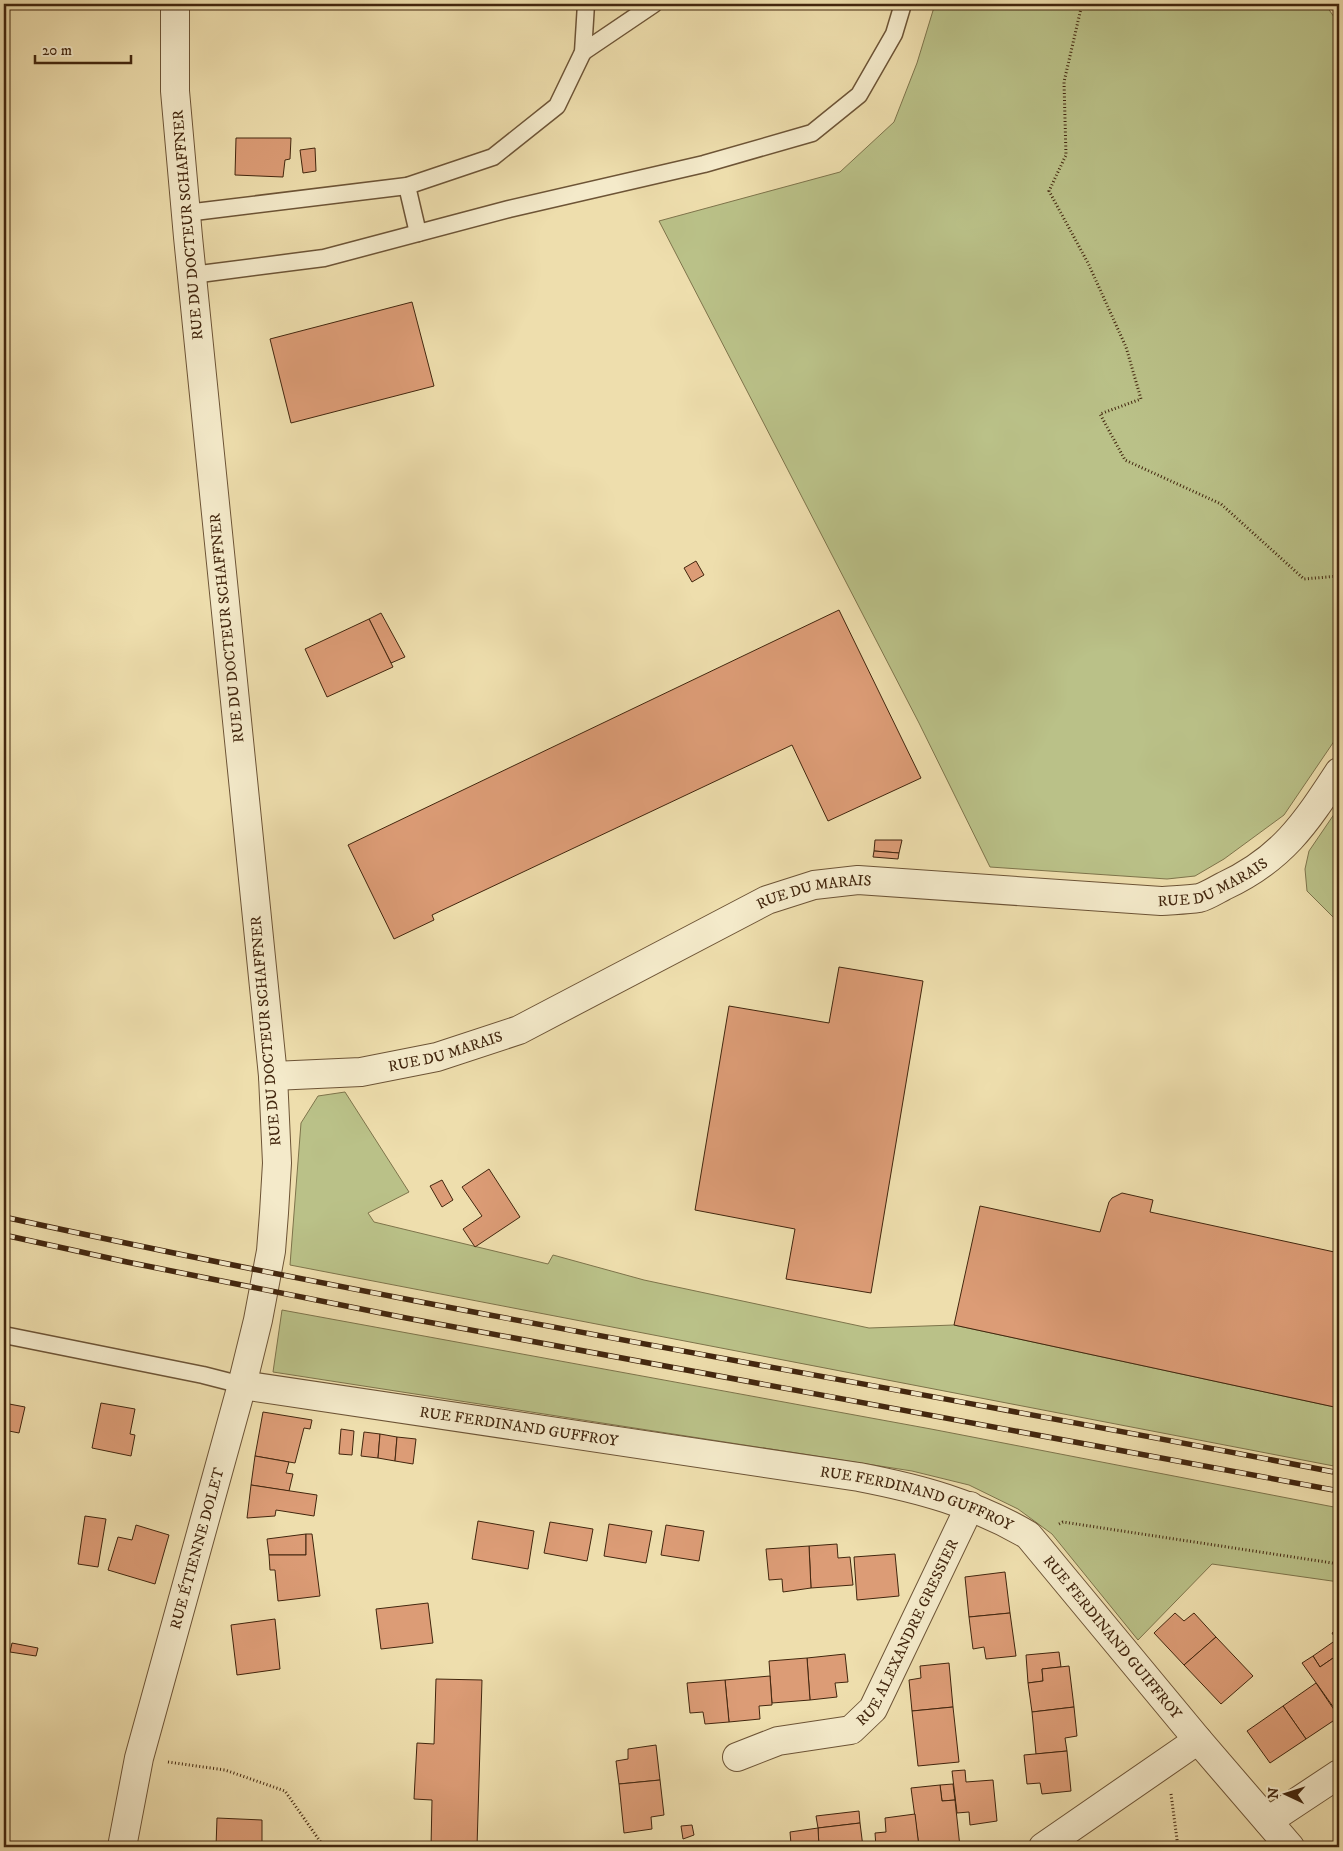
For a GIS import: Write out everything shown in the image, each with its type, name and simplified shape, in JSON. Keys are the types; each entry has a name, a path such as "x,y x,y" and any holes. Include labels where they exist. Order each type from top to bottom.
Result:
{"street":[{"name":"RUE DU DOCTEUR SCHAFFNER","path":"175,4 175,91 186,213 273,1076 277,1163 271,1251"},
{"name":"RUE DU MARAIS","path":"273,1076 370,1070 437,1057 519,1030 767,900 814,885 858,880 1161,901 1200,897 1235,881 1267,861 1291,839 1312,813 1339,772"},
{"name":"RUE ÉTIENNE DOLET","path":"122,1847 139,1758 242,1385 258,1320 271,1251"},
{"name":"RUE FERDINAND GUFFROY","path":"242,1385 896,1484 970,1506 1001,1519 1028,1535"},
{"name":"RUE ALEXANDRE GRESSIER","path":"737,1757 778,1741 851,1730 873,1709 970,1506"},
{"name":"RUE FERDINAND GUIFFROY","path":"1028,1535 1198,1740 1290,1847"},
{"path":"1042,1847 1198,1740"},
{"path":"1268,1821 1339,1774"}],"lane":[{"path":"186,213 407,186 493,157 557,106 583,52 586,4"},
{"path":"583,52 654,4"},
{"path":"192,275 324,258 509,209 704,164 812,133 859,95 894,34 903,4"},
{"path":"407,186 418,233"},
{"name":"RUE FERDINAND GUFFROY","path":"4,1335 242,1385"}],"path":[{"path":"1082,4 1064,82 1066,155 1049,191 1088,263 1126,346 1141,399 1100,414 1125,460 1221,504 1304,579 1339,576"},
{"path":"1028,1535 1063,1522 1339,1564"},
{"path":"139,1758 225,1770 285,1791 324,1847"},
{"path":"1167,1761 1178,1847"}],"green space":[{"path":"935,4 1325,4 1339,24 1339,734 1284,815 1224,859 1195,876 1167,879 990,867 919,723 659,221 840,172 894,122 917,63"},
{"path":"1339,807 1339,923 1307,891 1305,869 1309,851"},
{"path":"345,1092 409,1192 368,1213 374,1222 548,1264 553,1255 644,1280 869,1328 954,1325 1339,1408 1339,1467 290,1265 301,1123 318,1096"},
{"path":"282,1310 931,1429 1339,1508 1339,1582 1212,1564 1138,1640 1052,1534 1018,1509 969,1485 912,1471 273,1372"}],"building":[{"path":"236,138 291,138 290,159 285,160 283,177 235,175"},
{"path":"315,148 316,171 303,173 300,150"},
{"path":"412,302 434,386 291,423 270,339"},
{"path":"696,561 704,575 692,582 684,568"},
{"path":"839,610 921,778 828,821 792,745 432,915 434,920 394,939 348,845"},
{"path":"381,613 405,657 391,663 369,619"},
{"path":"369,619 393,667 327,697 305,649"},
{"path":"875,840 902,840 899,853 874,851"},
{"path":"874,851 899,853 898,859 873,857"},
{"path":"839,967 923,981 871,1293 786,1279 795,1229 695,1210 729,1006 829,1023"},
{"path":"489,1169 520,1217 475,1247 463,1229 482,1216 462,1187"},
{"path":"442,1180 453,1200 442,1207 430,1186"},
{"path":"1122,1193 1153,1200 1150,1212 1339,1253 1339,1408 954,1325 980,1206 1100,1232 1109,1202 1112,1198"},
{"path":"4,1403 25,1407 19,1433 4,1430"},
{"path":"101,1403 135,1409 130,1434 135,1435 131,1456 92,1448"},
{"path":"263,1412 312,1420 310,1429 304,1428 295,1463 255,1456"},
{"path":"341,1429 354,1431 352,1455 339,1454"},
{"path":"364,1432 380,1434 378,1458 361,1456"},
{"path":"380,1434 397,1437 395,1461 378,1458"},
{"path":"397,1437 416,1439 413,1464 395,1461"},
{"path":"255,1456 289,1462 286,1473 293,1474 289,1491 251,1485"},
{"path":"251,1485 317,1495 314,1516 276,1510 275,1516 247,1518"},
{"path":"85,1516 106,1519 98,1567 78,1564"},
{"path":"478,1521 534,1531 528,1569 472,1559"},
{"path":"550,1522 593,1529 587,1561 544,1553"},
{"path":"609,1524 652,1531 646,1563 604,1556"},
{"path":"136,1525 169,1535 155,1584 108,1570 118,1537 132,1540"},
{"path":"666,1525 704,1531 699,1561 661,1555"},
{"path":"306,1534 306,1555 269,1555 267,1539"},
{"path":"306,1534 312,1534 320,1596 278,1601 275,1570 270,1570 269,1555 306,1555"},
{"path":"837,1544 838,1558 850,1557 853,1585 811,1588 809,1546"},
{"path":"809,1546 811,1588 783,1592 782,1579 769,1580 766,1549"},
{"path":"895,1554 899,1596 857,1600 854,1557"},
{"path":"1005,1572 1010,1613 969,1617 965,1577"},
{"path":"428,1603 433,1643 381,1649 376,1609"},
{"path":"1010,1613 1016,1656 986,1659 984,1647 973,1649 969,1617"},
{"path":"1175,1613 1184,1621 1194,1613 1216,1637 1184,1665 1154,1633"},
{"path":"275,1619 280,1669 237,1675 231,1625"},
{"path":"1339,1628 1339,1644 1332,1633"},
{"path":"1216,1637 1253,1676 1221,1704 1184,1665"},
{"path":"1336,1640 1339,1644 1339,1654 1320,1667 1313,1656"},
{"path":"12,1643 38,1648 36,1656 10,1652"},
{"path":"1059,1652 1061,1667 1042,1669 1043,1681 1028,1683 1026,1655"},
{"path":"845,1654 848,1682 835,1683 837,1697 810,1700 807,1658"},
{"path":"1339,1654 1339,1705 1334,1708 1302,1663 1313,1656 1320,1667"},
{"path":"807,1658 810,1700 772,1703 769,1661"},
{"path":"949,1663 953,1707 912,1711 909,1680 921,1678 920,1666"},
{"path":"1069,1666 1074,1707 1032,1712 1028,1683 1043,1681 1042,1669"},
{"path":"770,1676 772,1705 759,1706 760,1719 729,1722 725,1680"},
{"path":"436,1679 482,1680 477,1847 431,1847 432,1800 414,1799 417,1743 434,1744"},
{"path":"725,1680 729,1722 705,1724 703,1712 690,1713 687,1683"},
{"path":"1316,1683 1339,1717 1306,1739 1283,1706"},
{"path":"1283,1706 1306,1739 1270,1763 1247,1731"},
{"path":"953,1707 959,1762 918,1766 912,1711"},
{"path":"1074,1707 1077,1736 1065,1738 1067,1751 1036,1754 1032,1712"},
{"path":"656,1745 660,1780 619,1784 616,1761 628,1759 628,1749"},
{"path":"1067,1751 1071,1791 1042,1794 1040,1783 1027,1784 1024,1755"},
{"path":"965,1770 966,1782 993,1780 997,1821 970,1825 969,1812 957,1813 952,1771"},
{"path":"660,1780 664,1815 651,1817 652,1829 624,1833 619,1784"},
{"path":"953,1784 955,1800 942,1801 940,1785"},
{"path":"940,1785 942,1801 955,1800 960,1847 919,1847 911,1788"},
{"path":"859,1811 860,1823 818,1828 816,1816"},
{"path":"915,1814 919,1847 876,1847 875,1833 886,1832 885,1818"},
{"path":"217,1818 262,1820 262,1847 216,1847"},
{"path":"860,1823 863,1847 819,1847 818,1828"},
{"path":"692,1825 694,1835 683,1839 681,1826"},
{"path":"818,1828 819,1847 777,1847 791,1844 790,1832"},
{"path":"679,1842 680,1847 657,1847 657,1845"}],"railway":[{"path":"4,1217 337,1286 1339,1473"},
{"path":"4,1235 127,1262 406,1318 1339,1491"}]}
